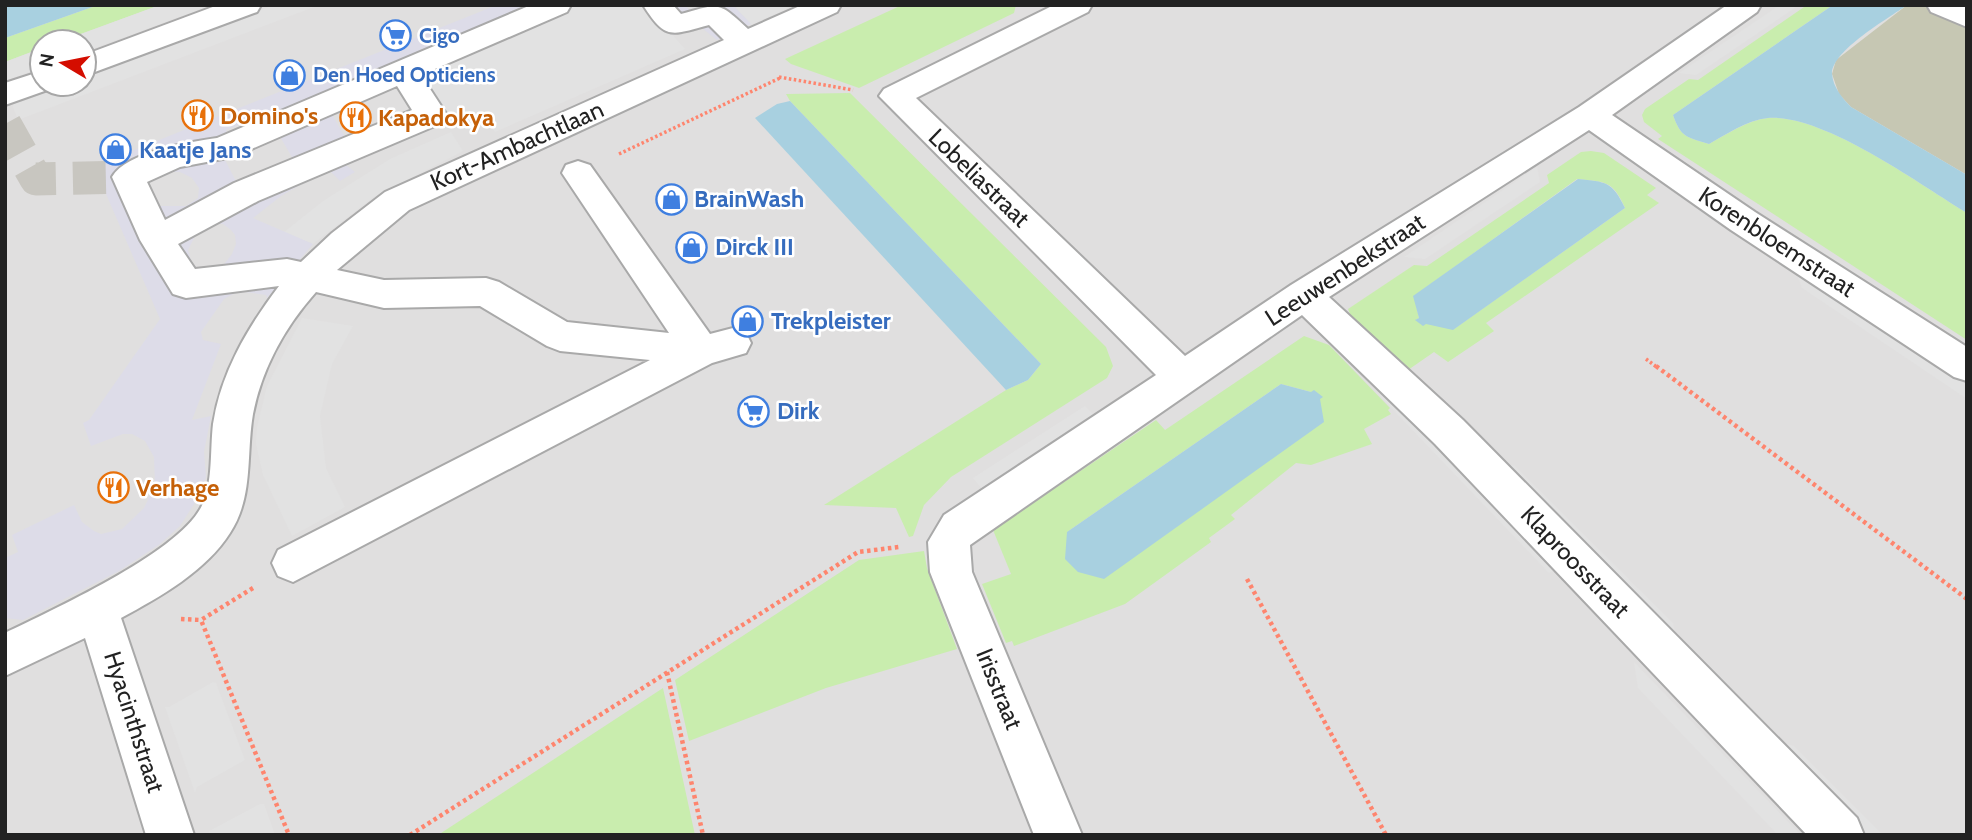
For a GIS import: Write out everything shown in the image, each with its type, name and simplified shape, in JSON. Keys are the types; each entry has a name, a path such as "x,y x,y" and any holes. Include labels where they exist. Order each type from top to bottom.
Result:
{"street":[{"path":"98,60 247,5"},
{"path":"657,5 674,24 715,14 745,43"},
{"name":"Kort-Ambachtlaan","path":"5,655 97,609 179,559 210,529 227,494 233,417 247,366 267,329 333,248 397,201 827,5"},
{"path":"895,96 1078,5"},
{"name":"Leeuwenbekstraat","path":"949,542 958,528 974,516 1304,295 1590,115 1747,5"},
{"path":"1941,5 1967,18"},
{"path":"540,8 404,72 222,149 174,156 128,177 157,240 186,284 287,272 384,294 486,292 561,336 717,347"},
{"path":"157,240 246,192 430,115 404,72"},
{"path":"5,95 28,86"},
{"name":"Lobeliastraat","path":"895,96 1182,377"},
{"path":"312,112 340,153"},
{"name":"Korenbloemstraat","path":"1590,115 1754,228 1967,366"},
{"path":"578,173 717,347"},
{"name":"Klaproosstraat","path":"1304,295 1449,432 1840,835"},
{"path":"293,563 717,347"},
{"name":"Irisstraat","path":"949,542 951,572 1058,835"},
{"name":"Hyacinthstraat","path":"97,609 170,835"}],"path":[{"path":"745,43 780,78"},
{"path":"578,173 780,78 895,96"},
{"path":"1646,359 1967,599"},
{"path":"410,835 858,552 949,542"},
{"path":"289,835 201,620 293,563"},
{"path":"1247,579 1385,835"},
{"path":"667,671 704,835"},
{"path":"424,825 425,835"}],"shaded area":[{"path":"5,5 1967,5 1967,835 5,835"},
{"path":"160,5 212,5 98,47 97,28"},
{"path":"274,5 319,5 98,89 98,72"},
{"path":"497,5 572,5 411,71 443,120 342,162 355,172 340,181 328,169 281,196 253,218 313,244 267,298 266,295 235,293 224,299 201,332 203,340 221,344 192,420 211,416 204,452 206,477 198,498 180,526 160,544 119,571 23,620 5,618 5,558 18,552 12,535 74,505 82,522 94,531 101,534 122,529 144,508 155,485 154,457 145,441 132,434 123,434 91,446 83,423 89,420 160,319 94,166","holes":["376,69 382,77 336,96 331,88","401,85 419,113 348,142 331,113","274,110 279,119 230,139 226,130","279,135 296,164 240,189 224,158","162,171 180,172 192,178 199,188 198,198 186,206 156,206 145,182","214,223 223,224 235,235 236,244 232,254 222,267 202,271 192,264 188,250 195,236"]},
{"path":"572,5 646,5 685,49 495,132 481,113 448,127 410,72"},
{"path":"646,5 685,5 694,15 715,6 733,5 751,24 717,40 697,24 673,35"},
{"path":"740,5 795,5 751,25 736,8"},
{"path":"1780,5 1799,5 1696,75 1679,73"},
{"path":"1907,5 1967,5 1967,175 1851,107 1839,94 1832,74 1836,60"},
{"path":"28,53 28,72 5,81 5,62"},
{"path":"28,98 76,98 18,120 12,104"},
{"path":"451,132 463,151 374,197 313,244 284,232 323,201 390,159"},
{"path":"1537,167 1540,182 1425,259 1404,257"},
{"path":"1795,270 1967,385 1967,399 1802,288"},
{"path":"302,318 353,326 332,364 320,416 326,468 345,507 292,536 263,475 256,444 257,427 267,386"},
{"path":"1391,388 1562,565 1549,573 1379,395"},
{"path":"1085,406 1095,416 983,490 973,478"},
{"path":"1493,460 1515,466 1673,623 1678,648"},
{"path":"1634,662 1801,835 1778,835 1638,688"},
{"path":"213,682 216,683 245,760 197,787 195,793 165,707"},
{"path":"1769,738 1794,746 1883,835 1861,835"},
{"path":"264,804 275,835 211,835 209,831"}],"green space":[{"path":"98,5 160,5 97,28 33,28"},
{"path":"902,5 1016,5 1014,13 859,88 791,64 785,59"},
{"path":"1807,5 1833,5 1673,115 1676,123 1686,136 1709,144 1745,124 1760,119 1791,120 1816,127 1870,153 1967,213 1967,340 1658,139 1662,136 1644,122 1642,115 1645,109 1689,79 1698,80"},
{"path":"28,30 28,53 5,62 5,38"},
{"path":"850,93 1106,347 1113,366 1107,378 951,477 924,505 913,536 909,537 896,508 824,505 1006,390 1028,380 1041,364 786,94"},
{"path":"1581,152 1604,153 1656,188 1647,195 1659,203 1486,323 1494,331 1448,362 1434,352 1408,370 1404,366 1400,368 1352,319 1348,309 1414,265 1427,266 1549,183 1547,175","holes":["1577,179 1601,182 1612,187 1625,208 1454,329 1416,320 1419,318 1414,296"]},
{"path":"1304,336 1329,345 1390,408 1388,410 1391,414 1364,429 1372,444 1311,465 1296,463 1231,515 1235,519 1209,538 1211,542 1125,604 1014,646 1012,641 1006,643 982,584 1011,574 993,530 1156,420 1165,430","holes":["1281,384 1311,392 1067,532"]},
{"path":"924,551 927,568 957,649 826,688 689,741 675,680 859,560"},
{"path":"663,688 695,835 438,835"}],"water":[{"path":"5,5 98,5 28,28 5,38"},
{"path":"1833,5 1907,5 1875,26 1841,55 1834,65 1834,83 1851,107 1967,175 1967,213 1870,153 1816,127 1791,120 1760,119 1745,124 1709,144 1690,138 1679,128 1673,115"},
{"path":"790,101 1041,364 1028,380 1006,390 755,118 777,104"},
{"path":"1578,179 1607,184 1616,192 1625,208 1453,330 1426,324 1423,326 1415,320 1419,318 1413,296"},
{"path":"1281,384 1311,392 1314,390 1323,397 1320,399 1324,422 1104,579 1078,572 1065,559 1067,532"}],"tunnel":[{"path":"5,124 36,179 128,177"}],"place":[{"name":"Cigo","path":"396,36"},
{"name":"Den Hoed Opticiens","path":"290,75"},
{"name":"Domino's","path":"197,116"},
{"name":"Kapadokya","path":"355,118"},
{"name":"Kaatje Jans","path":"116,150"},
{"name":"BrainWash","path":"671,199"},
{"name":"Dirck III","path":"692,247"},
{"name":"Trekpleister","path":"748,321"},
{"name":"Dirk","path":"754,411"},
{"name":"Verhage","path":"113,488"}]}
